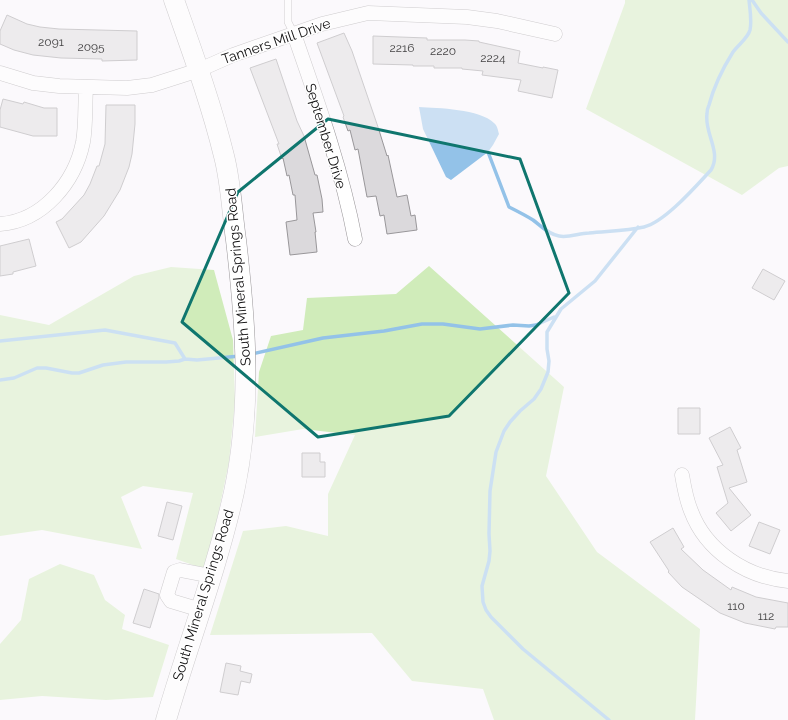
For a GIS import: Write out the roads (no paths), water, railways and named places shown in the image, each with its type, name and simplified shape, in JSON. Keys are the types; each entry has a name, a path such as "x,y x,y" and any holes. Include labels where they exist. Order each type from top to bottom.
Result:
{"street":[{"name":"South Mineral Springs Road","path":"166,720 211,576 231,503 244,425 246,356 241,288 230,183 218,133 199,70 174,0"},
{"name":"Tanners Mill Drive","path":"0,73 33,83 127,88 152,85 199,70 233,55 322,24 368,13 467,17 497,21 555,34"},
{"name":"September Drive","path":"294,34 333,152 355,239"},
{"path":"0,224 25,218 43,207 67,182 75,170 83,141 86,87"},
{"path":"682,475 686,497 691,512 707,540 731,561 750,572 767,578 788,581"},
{"path":"200,610 171,601 167,595 174,572 180,570 211,576"}],"lane":[{"path":"288,0 288,22 294,34"}],"water":[{"path":"419,107 458,110 488,118 495,124 499,134 488,152 451,180 446,177 423,129"}],"waterway":[{"path":"488,152 509,207 533,220 551,234 566,236 630,229 652,224 680,203 711,170 715,156 708,128 707,113 716,84 726,64 733,52 749,33 751,23 749,0"},
{"path":"752,0 761,13 788,42"},
{"path":"609,720 523,649 491,617 483,602 482,586 489,561 490,491 496,452 504,431 510,422 534,399 541,389 548,372 549,361 547,332 561,309 595,281 638,227"},
{"path":"252,354 323,338 384,331 422,324 443,324 480,329 513,325 536,325 554,317"},
{"path":"0,341 105,330 175,343 185,359"},
{"path":"0,380 14,378 37,368 79,373 103,365 126,362 166,362 185,359 197,360 240,356"}]}
